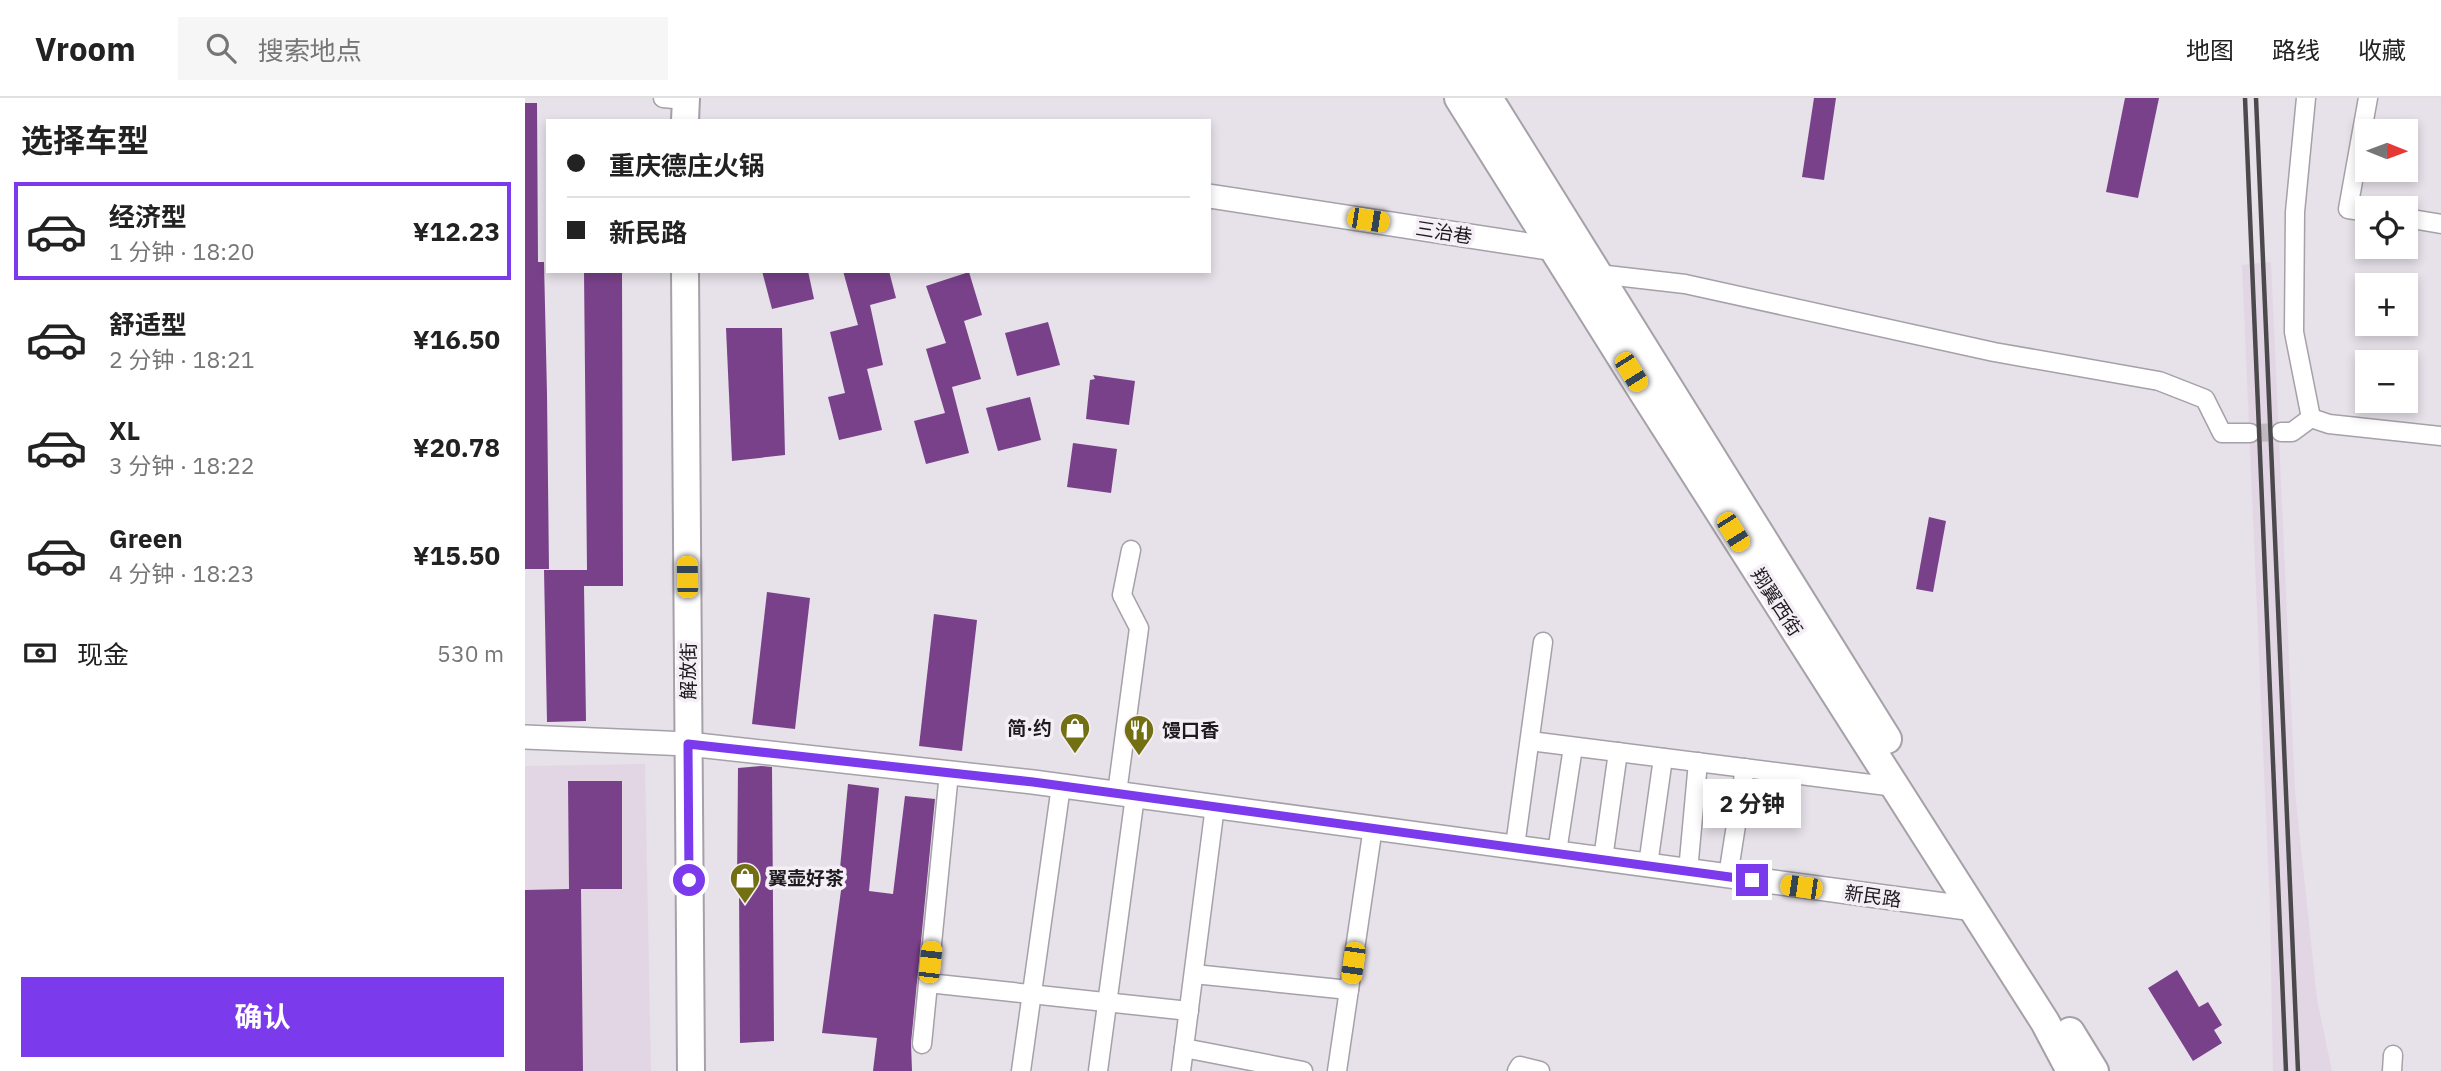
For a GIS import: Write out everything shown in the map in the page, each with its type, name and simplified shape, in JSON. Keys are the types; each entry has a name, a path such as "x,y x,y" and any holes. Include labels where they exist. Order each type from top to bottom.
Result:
{"main road":[{"name":"翔翼西街","path":"1459,98 2045,1022 2088,1070"},
{"name":"翔翼西街","path":"1488,98 2088,1070"},
{"path":"673,273 682,744 678,1071"},
{"name":"解放街","path":"685,273 682,744 691,1071"}],"street":[{"path":"2306,98 2295,212 2294,332 2311,418"},
{"path":"2355,210 2348,209 2368,98"},
{"name":"三治巷","path":"1211,196 1554,249"},
{"path":"2418,220 2441,224"},
{"path":"1598,274 1685,284 1994,352 2159,382 2205,399 2222,433 2250,433"},
{"path":"2281,432 2292,432 2311,418"},
{"path":"2311,418 2329,424 2441,436"},
{"path":"1098,1071 1107,1002 1139,628 1122,595 1131,550"},
{"path":"1515,846 1543,642"},
{"name":"新民路","path":"525,737 682,744 1061,786 1974,909"},
{"path":"1530,741 1895,787"},
{"path":"1557,852 1573,747"},
{"path":"1603,859 1618,752"},
{"path":"1648,865 1663,758"},
{"path":"1688,871 1698,762"},
{"path":"1728,876 1745,768"},
{"path":"922,1044 949,773"},
{"path":"1021,1071 1061,786"},
{"path":"1181,1071 1215,806"},
{"path":"1337,1071 1373,827"},
{"path":"1194,974 1349,990"},
{"path":"928,983 1189,1011"},
{"path":"1184,1048 1303,1071"},
{"path":"1517,1071 1520,1066 1540,1071"}],"shaded area":[{"path":"2271,262 2295,792 2317,999 2332,1071 2273,1071 2270,909 2242,265"},
{"path":"645,764 651,1071 525,1071 525,766"}],"building":[{"path":"1814,98 1836,98 1824,180 1802,177"},
{"path":"2125,98 2159,98 2138,198 2106,192"},
{"path":"525,103 537,103 538,262 544,262 549,569 525,569"},
{"path":"584,273 622,273 623,586 584,586 586,721 547,722 544,570 587,570"},
{"path":"763,273 808,273 814,299 772,309"},
{"path":"844,273 890,273 896,298 870,305 883,365 867,369 882,430 839,440 828,397 845,393 830,332 858,325"},
{"path":"969,273 982,315 964,321 981,379 952,387 969,453 926,464 914,421 945,413 926,349 946,343 926,286"},
{"path":"1048,322 1060,365 1017,376 1005,333"},
{"path":"726,328 782,328 785,455 732,461"},
{"path":"1093,375 1135,381 1129,425 1086,419 1090,380 1095,379"},
{"path":"1030,397 1041,440 998,451 986,408"},
{"path":"1073,443 1117,449 1111,493 1067,487"},
{"path":"1929,517 1946,521 1933,592 1916,589"},
{"path":"767,592 810,598 795,729 752,724"},
{"path":"934,614 977,620 962,751 919,746"},
{"path":"772,767 774,1041 740,1043 738,768"},
{"path":"568,781 622,781 622,889 581,889 583,1071 525,1071 525,890 569,889"},
{"path":"848,784 879,788 869,891 893,894 905,796 935,799 911,1043 912,1071 873,1071 877,1038 822,1033 844,868 840,868"},
{"path":"2177,970 2199,1007 2208,1002 2222,1025 2214,1030 2222,1043 2193,1061 2148,988"}],"tunnel":[{"path":"2250,433 2281,432"}],"railway":[{"path":"2245,98 2286,1071"},
{"path":"2256,98 2298,1071"}],"place":[{"name":"简·约","path":"1075,755"},
{"name":"馒口香","path":"1139,757"},
{"name":"翼壶好茶","path":"745,905"}],"route":[{"path":"689,880 688,744 1033,782 1752,880"}]}
